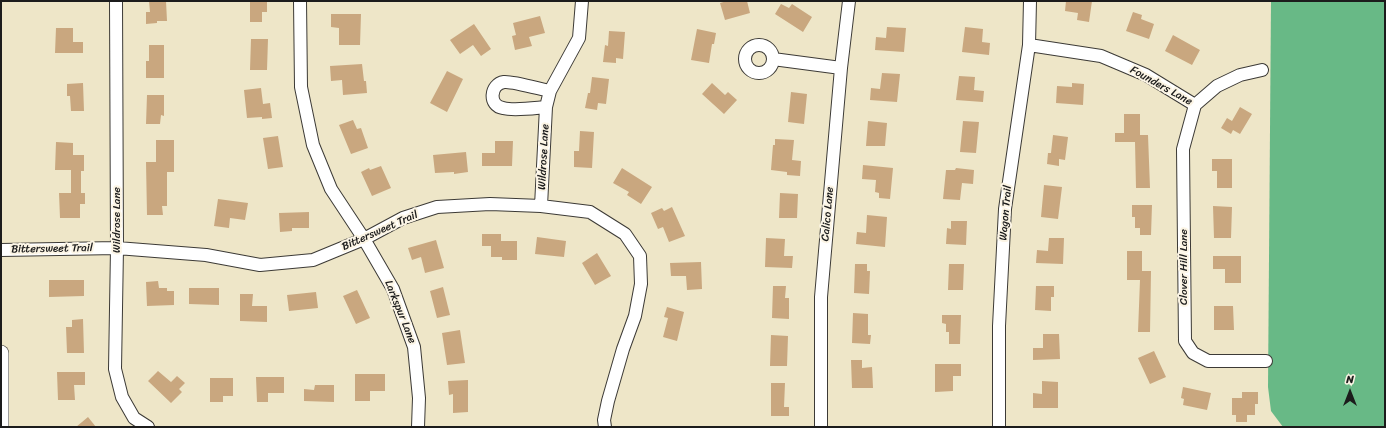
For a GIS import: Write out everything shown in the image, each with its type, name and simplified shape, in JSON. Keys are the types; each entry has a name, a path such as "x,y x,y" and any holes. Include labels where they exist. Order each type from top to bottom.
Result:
{"street":[{"name":"Wildrose Lane","path":"116,1 117,248 114,369 122,397 134,418 148,427"},
{"name":"Larkspur Lane","path":"300,1 301,87 313,145 330,190 364,239 393,289 414,347 419,398 418,427"},
{"name":"Wildrose Lane","path":"541,206 546,107 550,91 579,38 582,1"},
{"name":"Calico Lane","path":"821,427 821,296 841,68 849,1"},
{"name":"Wagon Trail","path":"999,427 999,326 1005,209 1029,45 1030,1"},
{"name":"Founders Lane","path":"1029,45 1101,56 1146,75 1196,105 1217,86 1240,75 1262,70"},
{"path":"773,59 841,68"},
{"name":"Wildrose Lane","path":"546,107 503,109 495,104 492,92 498,84 506,82 550,91"},
{"name":"Clover Hill Lane","path":"1196,105 1184,149 1185,341 1193,353 1208,361 1266,361"},
{"name":"Bittersweet Trail","path":"1,250 117,248 206,255 260,265 313,260 364,239 403,218 437,207 490,204 541,206 590,212 625,234 640,256 641,284 635,316 623,349 608,401 604,420 605,427"},
{"path":"1,353 1,427"}],"green space":[{"path":"1271,1 1385,1 1385,427 1283,427 1271,411 1268,387"}],"building":[{"path":"149,1 166,1 167,21 157,21 157,23 146,24 146,12 150,12"},
{"path":"250,1 267,1 267,12 262,12 262,22 250,22"},
{"path":"727,1 747,1 750,13 725,20 720,3"},
{"path":"1066,1 1092,1 1089,22 1077,20 1078,13 1065,11"},
{"path":"781,4 789,8 792,4 812,17 803,32 775,14"},
{"path":"1133,12 1142,15 1141,19 1154,24 1149,39 1126,31"},
{"path":"331,14 361,14 360,45 339,45 339,28 331,27"},
{"path":"540,16 545,33 529,37 532,46 515,50 512,36 516,35 513,23"},
{"path":"474,24 491,49 481,56 473,45 460,54 450,40"},
{"path":"887,27 906,28 904,52 875,50 876,37 886,38"},
{"path":"965,27 983,29 982,42 990,43 989,55 962,52"},
{"path":"56,28 73,28 73,42 83,42 83,53 55,53"},
{"path":"697,29 716,33 714,44 712,44 709,63 691,60"},
{"path":"609,31 625,32 623,59 616,58 616,63 603,62 605,45 608,46"},
{"path":"1173,35 1200,50 1192,65 1165,51"},
{"path":"251,39 268,39 267,70 250,70"},
{"path":"149,45 164,45 164,78 146,78 146,61 149,61"},
{"path":"362,64 367,93 343,95 342,80 331,81 330,66"},
{"path":"447,71 463,79 447,112 430,103"},
{"path":"882,73 900,74 897,102 870,100 871,88 880,89"},
{"path":"959,76 975,77 974,90 984,91 983,102 956,100"},
{"path":"592,77 609,79 606,104 598,103 597,110 585,108 588,93 590,93"},
{"path":"83,83 84,111 71,111 70,96 67,96 67,84"},
{"path":"712,83 725,95 728,92 737,100 724,114 702,94"},
{"path":"1072,83 1084,84 1083,105 1056,103 1057,86 1072,87"},
{"path":"261,88 263,104 270,103 272,118 247,118 244,90"},
{"path":"791,92 807,94 804,124 788,122"},
{"path":"147,95 164,95 164,116 161,115 160,124 146,124"},
{"path":"1240,107 1252,114 1240,134 1233,130 1231,134 1221,128 1227,118 1232,121"},
{"path":"1124,114 1140,114 1140,135 1148,135 1150,188 1136,188 1135,142 1115,142 1115,133 1124,133"},
{"path":"353,120 357,129 361,128 368,148 351,154 339,125"},
{"path":"868,121 887,123 885,146 866,146"},
{"path":"963,121 979,122 976,153 960,152"},
{"path":"580,131 594,132 592,168 574,167 574,151 579,151"},
{"path":"1053,135 1068,137 1065,160 1059,159 1059,166 1047,164 1048,153 1051,153"},
{"path":"278,136 283,167 268,169 263,138"},
{"path":"775,139 794,140 792,160 801,161 800,176 787,175 787,172 771,170 773,145 775,145"},
{"path":"156,140 174,140 174,172 167,172 167,206 162,206 163,215 147,215 146,162 156,162"},
{"path":"495,141 513,141 512,166 482,166 482,153 495,153"},
{"path":"56,142 73,143 73,155 84,155 84,171 81,171 81,193 85,193 85,204 80,204 80,218 60,218 59,193 71,193 71,170 55,170"},
{"path":"466,152 468,172 454,174 454,172 435,173 433,155"},
{"path":"1212,159 1232,159 1232,188 1217,188 1217,171 1212,171"},
{"path":"863,165 893,168 890,199 879,198 879,193 875,192 876,180 862,179"},
{"path":"381,166 391,188 372,196 361,172 369,168 370,170"},
{"path":"622,168 652,187 641,204 627,195 629,192 613,183"},
{"path":"956,168 974,170 973,184 962,183 960,200 943,199 946,170 955,170"},
{"path":"1044,185 1062,187 1058,219 1041,217"},
{"path":"780,193 798,194 797,218 779,218"},
{"path":"218,199 248,203 245,220 230,218 229,228 214,226"},
{"path":"1132,205 1152,205 1151,235 1140,235 1140,228 1135,228 1135,217 1132,217"},
{"path":"1213,206 1232,207 1231,238 1214,238"},
{"path":"672,207 685,236 669,242 663,227 658,229 651,213 662,208 664,211"},
{"path":"309,212 309,228 292,228 292,231 280,232 279,213"},
{"path":"867,215 887,217 885,247 856,244 857,232 866,233"},
{"path":"951,221 967,221 966,245 946,244 947,228 951,229"},
{"path":"482,234 501,234 501,241 517,241 517,260 502,260 502,257 491,257 491,246 482,246"},
{"path":"537,237 566,241 564,257 535,254"},
{"path":"766,238 785,239 784,256 793,256 792,268 765,267"},
{"path":"1049,238 1064,238 1063,264 1036,263 1037,250 1048,251"},
{"path":"436,240 444,268 425,273 421,257 412,260 408,248"},
{"path":"1127,251 1142,251 1142,271 1151,271 1150,332 1138,332 1140,280 1127,280"},
{"path":"597,253 611,276 595,285 582,263"},
{"path":"1213,256 1241,256 1241,283 1225,283 1225,269 1213,269"},
{"path":"701,262 702,289 687,290 686,276 671,276 670,263"},
{"path":"855,264 867,264 867,271 870,271 869,294 854,293"},
{"path":"949,264 964,264 963,290 948,290"},
{"path":"49,280 84,280 84,296 49,297"},
{"path":"158,281 159,288 167,288 167,291 174,291 174,305 147,306 146,282"},
{"path":"773,286 786,286 785,298 789,298 789,319 772,318"},
{"path":"1036,286 1054,286 1054,297 1051,297 1051,311 1035,310"},
{"path":"443,287 450,315 437,318 430,291"},
{"path":"189,288 219,288 219,305 189,304"},
{"path":"357,290 370,318 356,324 343,296"},
{"path":"316,292 318,308 289,311 287,295"},
{"path":"240,294 253,294 252,306 267,306 267,322 240,321"},
{"path":"1214,306 1233,306 1234,330 1214,330"},
{"path":"667,307 684,312 677,341 663,337 668,318 664,317"},
{"path":"853,313 868,314 868,335 871,335 870,344 852,343"},
{"path":"942,315 961,315 960,344 949,344 949,332 946,332 946,324 942,323"},
{"path":"83,319 84,353 67,353 66,327 72,327 72,320"},
{"path":"460,330 465,363 447,365 442,333"},
{"path":"1043,334 1059,334 1060,359 1033,360 1033,348 1043,348"},
{"path":"771,335 788,336 787,366 770,366"},
{"path":"1154,351 1166,377 1150,384 1138,358"},
{"path":"851,360 862,360 862,368 872,367 873,388 852,388"},
{"path":"935,364 961,364 961,376 953,376 953,391 935,392"},
{"path":"158,371 171,382 177,376 185,383 179,389 182,392 171,403 148,381"},
{"path":"57,372 85,372 85,385 74,385 75,400 58,400"},
{"path":"355,374 385,374 385,391 370,391 370,401 355,401"},
{"path":"256,377 284,377 284,393 268,393 268,402 257,402"},
{"path":"210,378 233,378 233,396 223,396 223,402 210,402"},
{"path":"468,380 468,412 453,413 453,394 449,395 448,381"},
{"path":"1042,381 1058,382 1058,408 1033,408 1033,393 1042,394"},
{"path":"771,383 785,383 784,407 789,407 789,416 771,416"},
{"path":"315,385 334,385 334,402 304,401 304,389 314,390"},
{"path":"1183,387 1211,393 1207,410 1183,405 1184,399 1181,398"},
{"path":"1242,392 1258,392 1258,404 1255,404 1255,415 1247,415 1247,422 1236,422 1236,415 1232,415 1232,398 1242,398"},
{"path":"88,417 96,427 76,427"}]}
